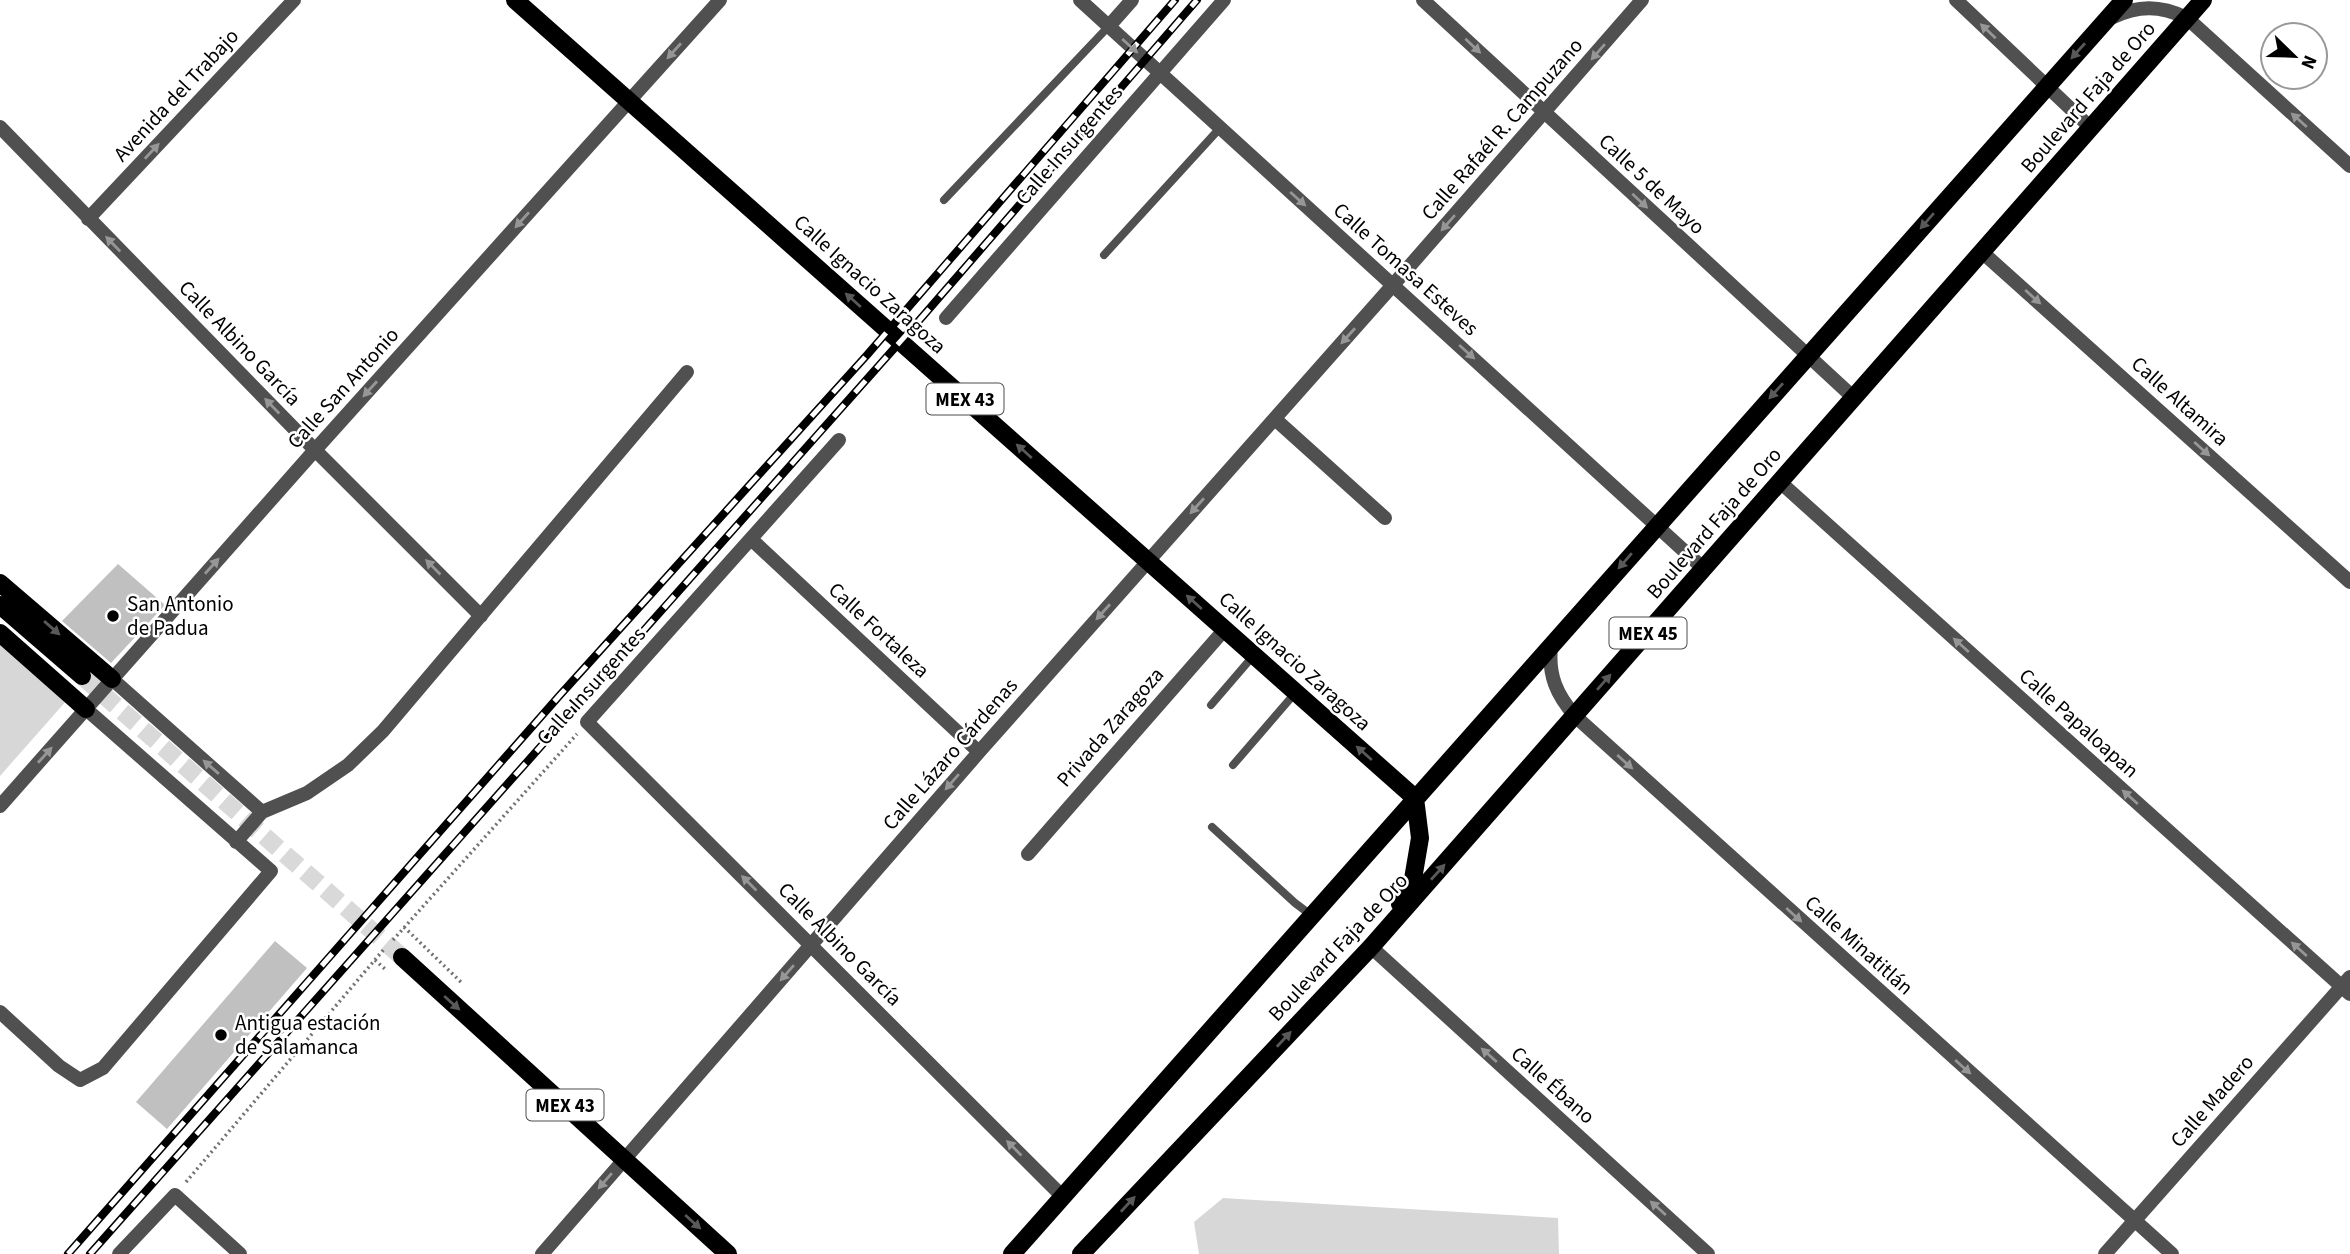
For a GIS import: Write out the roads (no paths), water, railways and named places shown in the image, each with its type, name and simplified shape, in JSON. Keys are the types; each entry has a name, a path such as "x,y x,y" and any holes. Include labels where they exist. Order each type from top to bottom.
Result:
{"main road":[{"name":"Calle Ignacio Zaragoza","path":"515,0 1415,798"},
{"name":"Boulevard Faja de Oro","path":"1012,1254 2123,0"},
{"name":"Boulevard Faja de Oro","path":"1081,1254 1371,947 2203,0"},
{"path":"0,583 112,679"},
{"path":"0,605 82,676"},
{"path":"0,633 86,709"},
{"path":"1371,947 1395,913 1413,879 1420,838 1415,798"},
{"name":"MEX 43","path":"402,957 728,1254"}],"street":[{"name":"Avenida del Trabajo","path":"88,219 294,0"},
{"name":"Calle San Antonio","path":"0,806 315,450 720,0"},
{"name":"Calle Tomasa Esteves","path":"1080,0 1704,569"},
{"path":"1109,26 1132,0"},
{"name":"Calle Insurgentes","path":"946,318 1224,0"},
{"name":"Calle 5 de Mayo","path":"1423,0 1854,398"},
{"name":"Calle Rafaél R. Campuzano","path":"1393,285 1643,0"},
{"path":"1955,0 2091,128"},
{"path":"2098,28 2118,15 2141,8 2157,8 2187,18 2350,166"},
{"name":"Calle Albino García","path":"0,127 315,450 481,615"},
{"name":"Calle Altamira","path":"1982,252 2350,582"},
{"name":"Calle Lázaro Cárdenas","path":"542,1254 979,751 1393,285"},
{"path":"236,842 262,812 307,793 348,765 383,731 687,372"},
{"path":"1275,419 1385,518"},
{"name":"Calle Insurgentes","path":"587,722 839,440"},
{"name":"Calle Papaloapan","path":"1780,482 2347,986"},
{"name":"Calle Fortaleza","path":"751,539 979,751"},
{"name":"Privada Zaragoza","path":"1028,854 1224,629"},
{"name":"Calle Minatitlán","path":"1550,647 1552,680 1575,716 2172,1254"},
{"path":"112,679 262,812"},
{"path":"0,1012 59,1066 80,1080 103,1068 271,871 86,709"},
{"name":"Calle Albino García","path":"587,722 1062,1196"},
{"name":"Calle Ébano","path":"1371,947 1708,1254"},
{"name":"Calle Madero","path":"2105,1254 2347,986"},
{"path":"119,1254 175,1195 240,1254"}],"lane":[{"path":"944,200 1109,26"},
{"path":"1104,256 1220,128"},
{"path":"1211,705 1254,655"},
{"path":"1233,765 1296,692"},
{"path":"1212,827 1311,915"}],"tunnel":[{"path":"82,676 402,957"}],"railway":[{"path":"68,1254 560,695 867,355 1175,0"},
{"path":"90,1254 923,316 1197,0"}],"place":[{"name":"San Antonio de Padua","path":"113,616"},
{"name":"Antigua estación de Salamanca","path":"221,1035"}]}
